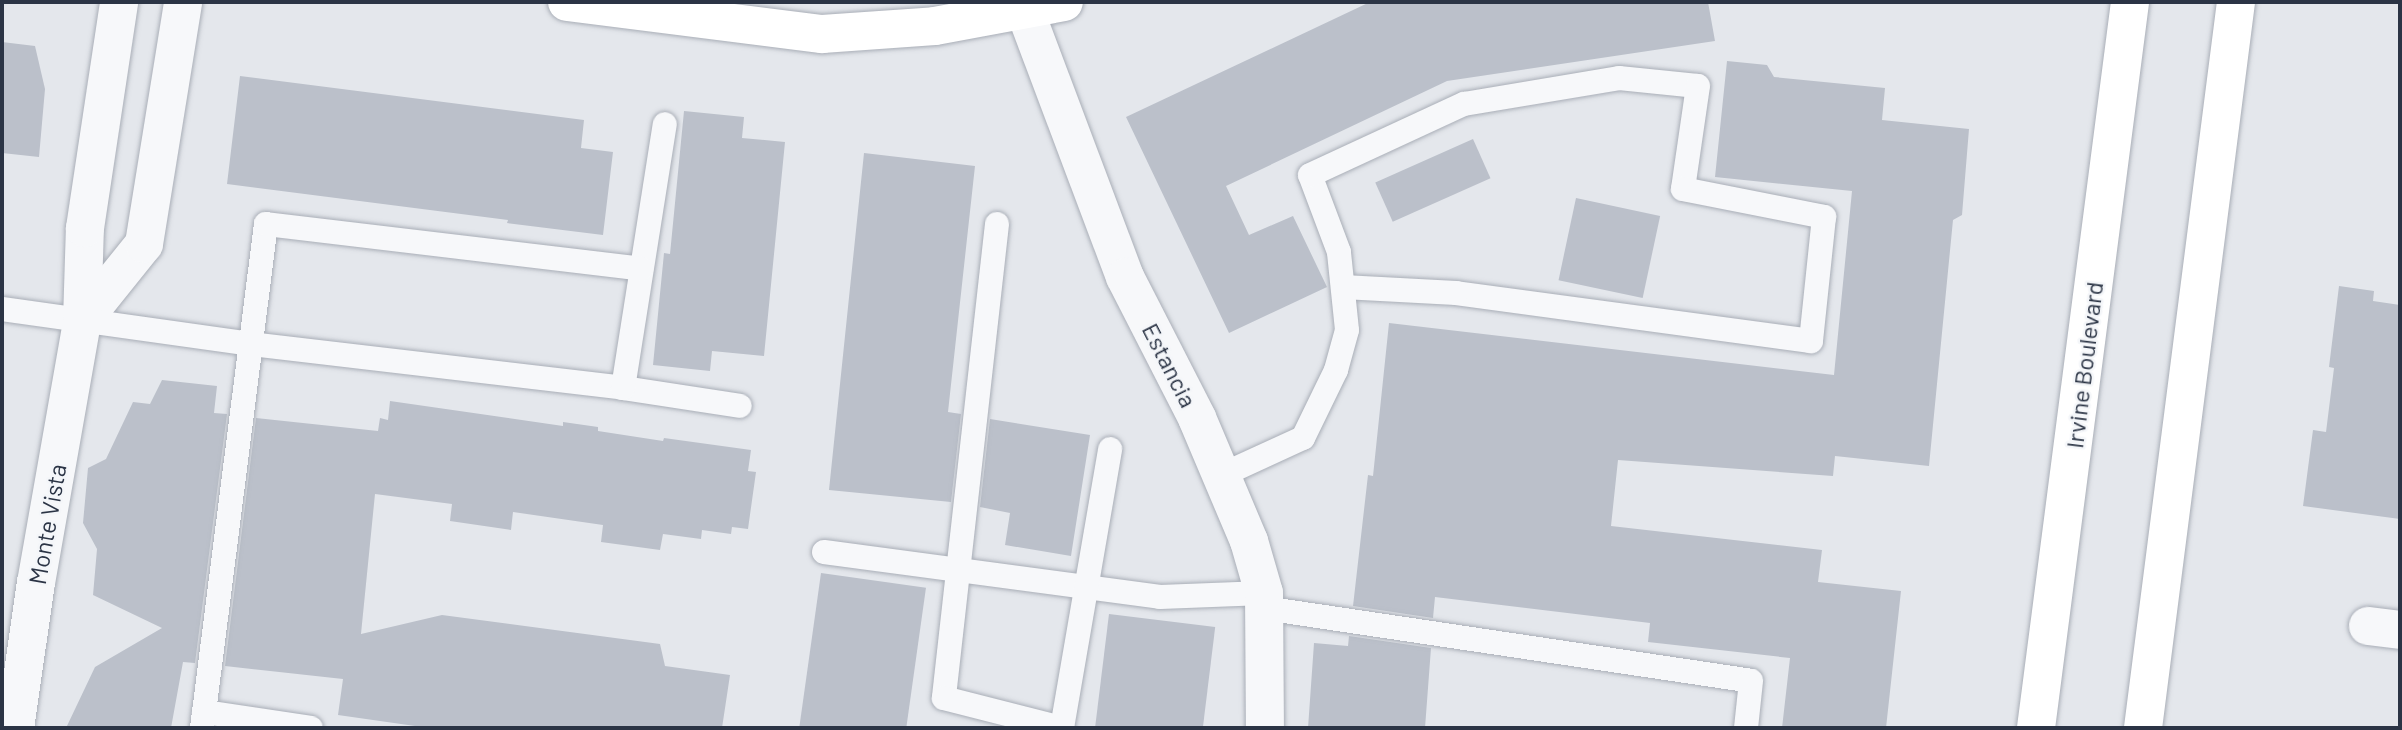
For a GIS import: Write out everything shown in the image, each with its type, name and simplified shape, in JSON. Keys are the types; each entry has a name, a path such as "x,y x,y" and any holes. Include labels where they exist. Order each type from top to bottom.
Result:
{"main road":[{"path":"567,2 822,34 935,26 1065,2"},
{"name":"Irvine Boulevard","path":"2036,728 2130,2"},
{"path":"2143,728 2236,2"}],"street":[{"name":"Monte Vista","path":"15,728 36,583 82,321 85,228 119,2"},
{"name":"Monte Vista","path":"82,321 144,244 183,2"},
{"name":"Estancia","path":"1025,11 1125,277 1197,418 1249,541 1264,600 1265,728"}],"lane":[{"path":"1222,475 1303,438 1336,370 1347,330 1339,253 1310,175 1464,104 1619,78 1698,86 1683,190 1824,217 1811,341 1456,293 1343,287"},
{"path":"623,388 665,124"},
{"path":"302,728 203,720 266,223 641,269"},
{"path":"997,225 944,698 1062,728 1110,449"},
{"path":"2,309 251,344 623,388 740,406"},
{"path":"824,552 1160,597 1264,600 1751,681 1746,728"}],"building":[{"path":"1370,2 1708,2 1715,41 1447,81 1226,186 1249,235 1293,216 1327,287 1229,333 1126,117"},
{"path":"2,42 35,46 45,89 39,157 2,153"},
{"path":"1727,61 1767,65 1774,77 1885,88 1882,120 1969,129 1962,215 1953,220 1929,466 1835,456 1833,476 1618,460 1611,526 1822,550 1818,582 1901,591 1886,728 1782,728 1790,658 1648,642 1650,623 1435,597 1433,618 1353,606 1368,475 1373,476 1389,323 1834,375 1852,191 1715,177"},
{"path":"240,76 584,120 581,148 613,152 603,235 227,184"},
{"path":"684,111 744,117 742,138 785,142 764,356 712,351 710,371 653,365 664,253 670,254"},
{"path":"1473,139 1490,178 1393,222 1375,183"},
{"path":"864,153 975,166 948,412 961,414 951,502 829,490"},
{"path":"1576,198 1660,216 1643,298 1559,280"},
{"path":"2339,286 2374,291 2373,301 2400,305 2400,519 2303,506 2313,430 2326,432 2334,368 2329,367"},
{"path":"162,380 217,386 214,413 227,414 195,663 183,662 171,728 66,728 95,667 162,628 93,595 97,549 83,523 88,468 106,459 133,402 150,404"},
{"path":"390,401 563,426 563,422 598,427 598,431 663,441 664,438 751,450 748,471 756,472 748,529 732,527 731,534 702,530 701,539 663,534 660,550 601,542 603,525 513,512 511,530 450,521 452,504 375,494 361,634 442,615 660,644 665,666 730,675 722,728 429,728 338,715 343,679 225,666 256,418 378,431 380,418 388,420"},
{"path":"990,419 1090,435 1071,556 1005,545 1010,513 980,507"},
{"path":"821,573 926,588 906,728 799,727"},
{"path":"1109,614 1215,627 1203,728 1095,728"},
{"path":"1349,636 1431,648 1425,728 1308,728 1314,643 1348,646"}]}
